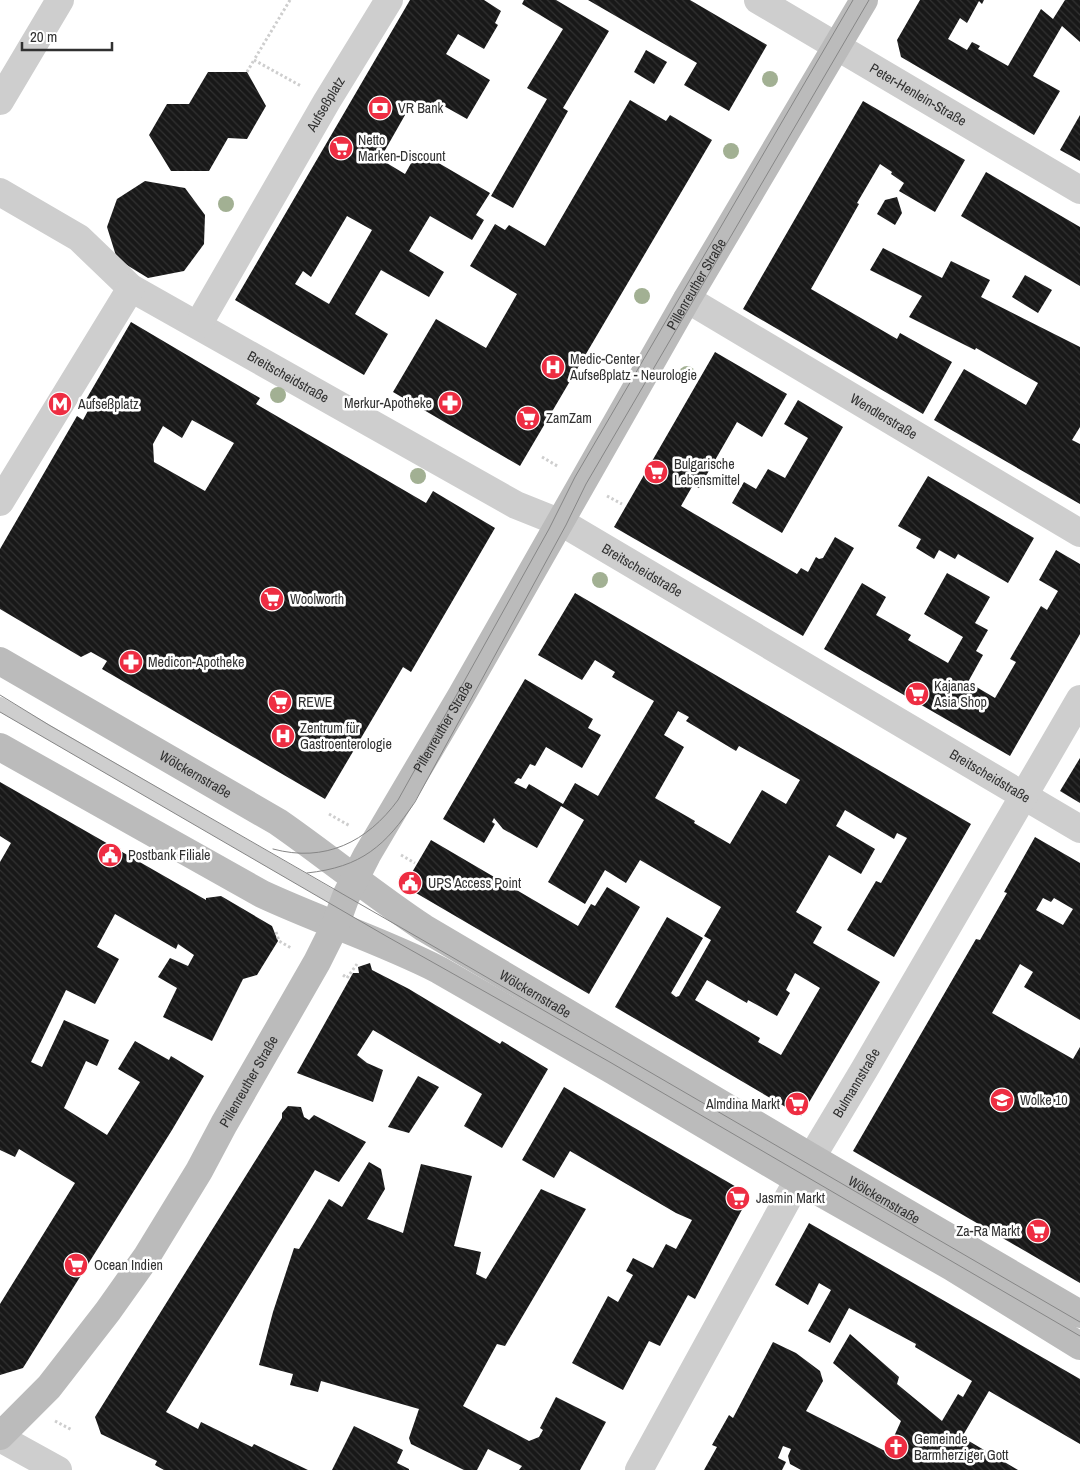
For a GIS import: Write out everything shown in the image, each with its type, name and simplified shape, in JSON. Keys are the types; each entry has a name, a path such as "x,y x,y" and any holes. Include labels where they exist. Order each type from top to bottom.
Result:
{"main road":[{"name":"Pillenreuther Straße","path":"0,1437 30,1407 66,1366 108,1312 147,1256 200,1171 224,1124 317,962 366,855 462,696 687,299 864,0"},
{"name":"Wölckernstraße","path":"0,661 278,822 424,928 804,1168 952,1267 1080,1346"},
{"name":"Wölckernstraße","path":"0,746 262,894 339,914 409,956 439,970 614,1071 804,1168 1080,1314"}],"street":[{"path":"0,101 60,0"},
{"name":"Aufseßplatz","path":"198,325 327,101 389,0"},
{"name":"Peter-Henlein-Straße","path":"758,0 1080,190"},
{"path":"0,192 79,238 131,288 198,325"},
{"path":"0,502 131,288"},
{"name":"Wendlerstraße","path":"687,299 1080,533"},
{"name":"Breitscheidstraße","path":"198,325 516,505 560,521 1080,829"},
{"name":"Bulmannstraße","path":"639,1470 804,1168 864,1070 1080,699"},
{"path":"0,1437 58,1470"}],"lane":[{"path":"0,704 339,914"}],"path":[{"path":"247,72 290,0"},
{"path":"254,60 327,101"}],"building":[{"path":"410,0 484,0 501,11 495,23 498,25 484,49 458,34 446,54 490,80 467,119 435,101 429,111 413,101 380,159 405,174 418,151 490,193 476,215 484,220 472,240 430,216 409,251 444,272 429,297 381,270 355,314 388,334 364,375 235,300","holes":["347,216 372,230 329,304 295,284 303,271 311,277"]},
{"path":"524,0 556,0 609,31 563,108 568,111 513,208 491,196 547,99 527,88 563,29 522,4"},
{"path":"588,0 690,0 767,45 729,111 684,85 697,63"},
{"path":"920,0 984,0 982,4 979,1 967,23 960,18 948,39 967,50 972,42 980,46 978,49 1008,66 1041,9 1053,19 1065,0 1080,0 1080,42 1062,26 1033,76 1060,91 1034,135 901,57 897,40"},
{"path":"646,50 667,62 654,84 634,72"},
{"path":"208,72 247,72 266,106 247,139 228,138 209,171 171,171 149,135 167,104 189,104"},
{"path":"630,100 666,121 670,115 712,140 520,466 393,392 436,319 486,348 517,294 470,266 495,224 505,230 509,225 545,246"},
{"path":"863,101 965,160 935,212 899,191 904,183 880,164 811,289 897,339 900,333 952,362 923,414 743,309"},
{"path":"1080,115 1080,161 1060,150"},
{"path":"986,172 1080,227 1080,286 961,216"},
{"path":"145,181 185,188 205,215 204,244 184,271 148,278 117,259 107,227 117,199"},
{"path":"897,197 902,213 895,225 877,214 885,200"},
{"path":"883,248 942,278 951,261 990,280 981,297 1080,347 1080,427 1072,440 1080,444 1080,504 934,420 964,369 1026,405 1038,383 976,348 975,350 909,317 922,296 870,270"},
{"path":"1025,275 1052,290 1038,313 1012,297"},
{"path":"131,322 260,398 256,404 426,503 433,491 495,528 411,672 403,667 325,799 102,669 107,661 91,652 81,657 0,609 0,549 77,416 83,420 90,407 84,403","holes":["192,420 234,443 205,491 154,462 153,444 163,426 182,438"]},
{"path":"715,352 787,394 762,437 737,422 699,488 693,485 681,506 797,574 801,568 808,572 816,557 819,559 823,558 835,537 854,548 803,636 614,527"},
{"path":"798,400 843,427 782,533 732,503 744,482 756,489 768,469 785,478 808,438 784,424"},
{"path":"928,476 1034,538 1008,583 958,554 955,559 939,550 934,559 916,548 921,539 898,526"},
{"path":"1056,550 1080,564 1080,634 1010,756 824,649 862,583 886,597 876,615 911,635 908,640 948,663 963,637 924,614 947,573 990,597 975,623 988,630 976,651 983,655 968,682 995,698 1016,662 1010,659 1041,606 1047,610 1058,591 1039,580"},
{"path":"575,593 971,824 894,957 847,930 876,881 881,883 907,838 897,833 894,839 845,810 836,826 875,849 861,874 829,855 796,912 822,927 813,943 880,982 801,1116 615,1007 667,917 703,938 671,993 676,997 679,996 711,940 704,936 721,907 640,860 626,883 605,870 585,904 548,882 584,820 561,806 537,848 503,829 494,818 492,822 495,824 484,843 443,819 525,679 593,719 588,728 601,735 582,768 546,747 535,766 530,764 521,779 518,778 514,783 526,789 529,784 563,804 575,783 598,796 654,701 612,677 615,672 595,660 582,680 538,655","holes":["678,711 689,717 686,721 736,751 739,746 800,780 786,804 762,790 730,844 655,798 684,747 664,735","795,973 820,988 781,1055 758,1042 760,1038 695,1000 707,980 747,1003 748,1000 777,1016 790,993 786,990"]},
{"path":"1080,758 1080,803 1060,791"},
{"path":"0,782 206,900 206,898 221,896 272,926 278,941 257,975 243,979 212,1041 163,1017 177,988 158,977 170,958 188,966 194,955 178,944 176,949 115,914 97,947 119,959 95,1004 66,990 31,1062 42,1067 64,1020 109,1040 97,1066 86,1061 64,1108 107,1135 140,1082 118,1069 135,1041 169,1060 171,1056 204,1076 23,1368 0,1375 0,1304 75,1183 19,1149 15,1157 0,1150 0,862 11,843 0,836"},
{"path":"1035,837 1080,863 1080,1020 1024,987 1033,972 1020,964 992,1013 1073,1059 1080,1047 1080,1283 853,1151 976,939 980,940 1007,893 1004,892","holes":["1043,898 1051,902 1054,898 1073,909 1063,925 1036,910"]},
{"path":"431,840 578,926 591,904 595,906 607,887 640,907 589,994 404,886"},
{"path":"370,963 372,970 409,989 500,1044 502,1041 548,1069 502,1148 464,1126 482,1094 373,1030 357,1055 367,1063 383,1070 373,1102 297,1073 353,973 359,973 358,967"},
{"path":"418,1076 439,1087 409,1133 388,1127"},
{"path":"564,1087 745,1192 747,1200 695,1299 688,1295 660,1346 649,1341 623,1390 572,1363 608,1296 618,1302 633,1275 626,1271 633,1258 653,1268 666,1244 676,1249 692,1220 676,1213 570,1151 554,1178 522,1160"},
{"path":"288,1106 301,1107 304,1117 309,1120 314,1115 366,1142 339,1182 315,1170 166,1412 198,1429 201,1422 252,1447 254,1444 308,1470 164,1470 155,1465 157,1461 101,1434 95,1417"},
{"path":"369,1162 381,1169 385,1189 367,1219 403,1233 421,1164 472,1176 454,1246 481,1252 476,1274 486,1279 541,1189 586,1209 505,1346 497,1344 463,1406 529,1441 539,1437 543,1430 540,1428 556,1397 606,1422 580,1470 519,1470 522,1466 488,1449 477,1470 464,1470 411,1444 409,1438 419,1409 321,1381 318,1392 290,1385 293,1374 259,1365 273,1312 294,1248 299,1249 329,1199 342,1207"},
{"path":"809,1223 1080,1379 1080,1444 989,1391 962,1437 1018,1470 801,1470 790,1464 788,1456 791,1449 783,1446 778,1458 786,1462 782,1470 704,1470 717,1447 712,1445 729,1415 733,1418 773,1342 796,1353 820,1371 823,1381 806,1411 887,1452 901,1421 833,1363 850,1334 899,1377 897,1384 942,1421 958,1394 963,1397 972,1381 915,1347 916,1344 849,1308 830,1343 808,1331 831,1290 819,1283 808,1305 775,1285"},
{"path":"354,1426 403,1450 397,1463 409,1470 332,1470"}],"tram line":[{"path":"273,849 292,853 310,853 327,851 343,846 359,838 373,827 398,800 549,529 575,477 853,0"},
{"path":"307,873 343,866 370,852 393,831 415,802 566,525 586,484 869,0"},
{"path":"0,695 1080,1322"},
{"path":"0,712 386,936 608,1061 1080,1336"}],"place":[{"name":"VR Bank","path":"380,108"},
{"name":"Netto Marken-Discount","path":"341,148"},
{"name":"Medic-Center Aufseßplatz - Neurologie","path":"553,367"},
{"name":"Merkur-Apotheke","path":"450,403"},
{"name":"Aufseßplatz","path":"60,404"},
{"name":"ZamZam","path":"528,418"},
{"name":"Bulgarische Lebensmittel","path":"656,472"},
{"name":"Woolworth","path":"272,599"},
{"name":"Medicon-Apotheke","path":"131,662"},
{"name":"Kajanas Asia Shop","path":"917,694"},
{"name":"REWE","path":"280,702"},
{"name":"Zentrum für Gastroenterologie","path":"283,736"},
{"name":"Postbank Filiale","path":"110,855"},
{"name":"UPS Access Point","path":"410,883"},
{"name":"Wolke 10","path":"1002,1100"},
{"name":"Almdina Markt","path":"797,1104"},
{"name":"Jasmin Markt","path":"738,1198"},
{"name":"Za-Ra Markt","path":"1038,1231"},
{"name":"Ocean Indien","path":"76,1265"},
{"name":"Gemeinde Barmherziger Gott","path":"896,1447"}]}
